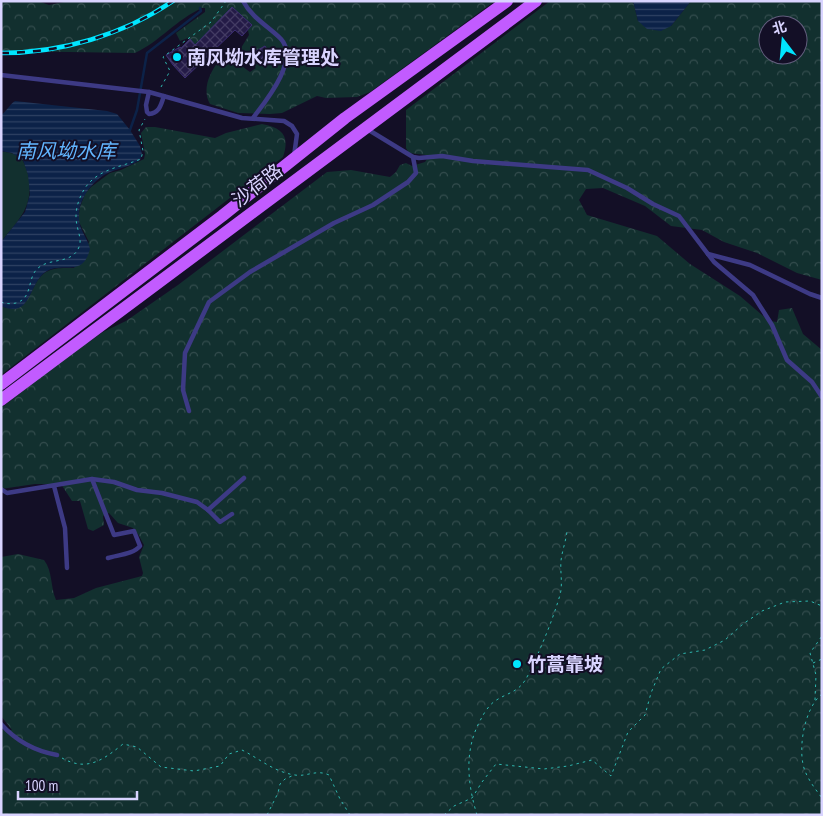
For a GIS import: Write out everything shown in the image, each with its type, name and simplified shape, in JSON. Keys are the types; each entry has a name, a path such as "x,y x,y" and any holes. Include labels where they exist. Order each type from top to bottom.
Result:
{"main road":[{"name":"沙荷路","path":"1,384 345,118 507,1"},
{"name":"沙荷路","path":"1,400 536,1"}],"lane":[{"path":"243,1 248,11 282,40 286,52 281,76 253,118"},
{"path":"1,75 147,92 242,118 278,120 292,126 296,131 294,158"},
{"path":"147,92 146,108 148,114 156,112 164,96"},
{"path":"365,128 413,157 442,156 473,161 588,170 627,188 653,204 679,216 714,262 753,294 772,325 787,360 812,382 822,397"},
{"path":"189,411 182,390 185,352 209,302 250,272 334,223 374,205 408,182 416,173 413,157"},
{"path":"708,254 750,265 822,298"},
{"path":"208,510 244,478"},
{"path":"92,479 114,535 134,531 140,546 133,552 108,558"},
{"path":"1,489 7,493 92,479 114,482 137,490 162,493 197,502 220,522 232,514"},
{"path":"54,486 65,528 67,568"},
{"path":"1,724 20,742 57,756"}],"path":[{"path":"157,94 170,71 163,57 211,22 226,1"},
{"path":"1,302 8,304 21,301 27,294 33,273 38,267 46,262 67,259 77,251 80,243 76,213 84,189 93,179 105,171 141,159 143,151 139,130 148,114"},
{"path":"477,815 472,798 467,761 475,729 482,715 494,702 511,694 521,686 528,675 543,642 560,593 562,559 567,531"},
{"path":"444,815 454,806 472,798 496,764 544,769 592,760 611,776 628,732 645,715 651,693 661,670 680,654 705,650 725,640 762,611 785,602 810,601 822,606"},
{"path":"815,701 816,675 810,653 822,636"},
{"path":"813,663 822,658"},
{"path":"822,694 815,701 810,711 801,754 805,771 822,798"},
{"path":"57,756 71,763 83,765 100,761 123,744 137,747 161,767 194,771 220,766 229,754 242,750 280,772 303,776 315,772 329,775 340,800 350,815"},
{"path":"267,815 278,793 280,784 285,779 294,775"}],"green space":[{"path":"1,1 38,1 49,5 69,1 495,1 370,92 357,97 326,98 317,96 282,113 270,114 238,113 210,104 208,99 208,82 218,62 231,61 250,72 256,68 241,54 241,48 249,35 248,30 252,25 219,22 195,45 188,38 180,41 176,33 205,12 205,8 202,8 184,18 152,43 135,53 1,51"},
{"path":"550,1 633,1 638,21 671,26 691,1 822,1 822,280 797,273 757,253 724,242 702,230 671,226 645,206 603,188 586,189 579,200 587,215 657,236 690,264 740,296 769,321 777,322 779,310 792,308 803,334 822,350 822,815 1,815 1,730 12,730 1,716 3,682 1,679 1,557 18,554 44,560 49,569 56,600 74,598 96,588 142,576 139,557 144,545 133,528 118,523 109,513 103,516 104,525 93,531 88,529 80,501 72,501 61,484 35,484 1,489 1,408 103,332 126,321 178,285 327,172 351,170 390,177 400,165 406,163 412,166 425,162 427,159 426,155 409,153 406,148 406,110"},
{"path":"262,124 275,128 283,134 286,144 283,157 1,375 1,306 11,309 19,308 24,304 40,277 46,272 56,269 74,268 89,242 78,220 85,194 91,187 110,173 144,159 145,154 141,133 146,127 215,138 226,133"},
{"path":"1,151 15,154 21,158 25,164 30,185 24,211 1,242"}],"water":[{"path":"633,1 691,1 671,26 661,31 647,29 638,21"},
{"name":"南风坳水库","path":"15,101 107,111 117,114 140,146 142,154 140,160 104,175 92,185 83,198 79,212 79,223 90,249 82,264 77,267 51,269 44,273 24,305 11,309 1,306 1,242 25,212 30,194 28,175 23,160 12,153 1,151 1,115"}],"building":[{"path":"232,7 252,25 242,36 235,30 185,78 166,55 181,48 190,39 195,45"},
{"path":"265,46 273,60 263,65 256,51"}],"waterway":[{"path":"130,130 137,110 147,53 201,11 200,8"}],"railway":[{"path":"1,53 46,50 91,40 133,23 173,1"}],"place":[{"name":"南风坳水库管理处","path":"177,57"},
{"name":"竹蒿靠坡","path":"517,664"}]}
